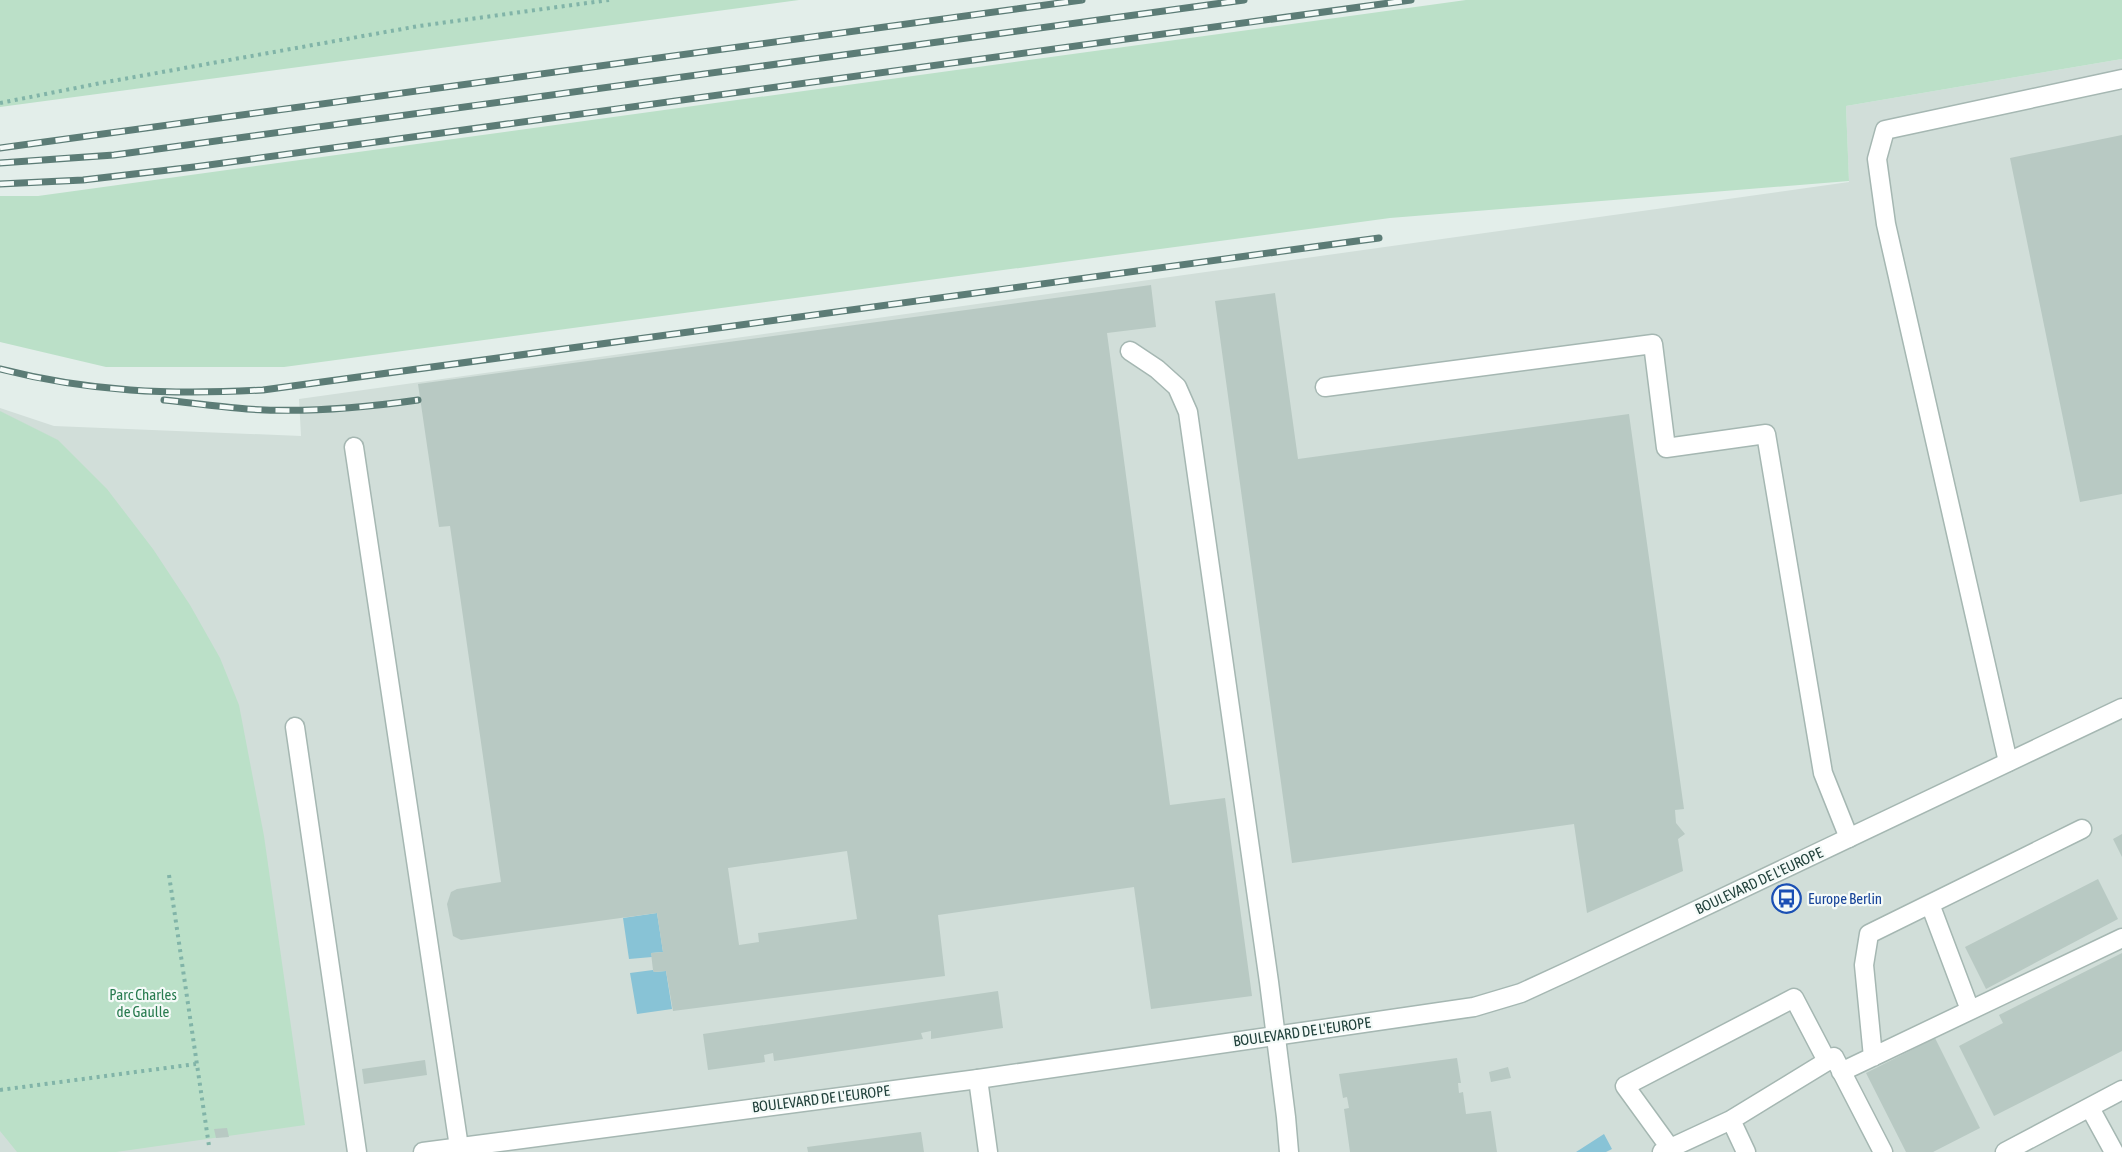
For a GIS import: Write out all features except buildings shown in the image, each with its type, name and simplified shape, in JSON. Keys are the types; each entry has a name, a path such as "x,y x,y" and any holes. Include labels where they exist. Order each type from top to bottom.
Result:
{"street":[{"path":"2008,762 1886,224 1877,159 1885,130 2122,79"},
{"path":"1325,387 1653,344 1666,448 1766,434 1822,773 1850,838"},
{"path":"1130,351 1178,387 1188,412 1275,1035 1289,1152"},
{"path":"354,447 459,1147"},
{"name":"BOULEVARD DE L'EUROPE","path":"423,1152 978,1079 1474,1007 1521,993 2122,708"},
{"path":"295,727 357,1152"},
{"path":"1873,1057 1864,965 1869,934 2082,829"},
{"path":"1930,904 1970,1010"},
{"path":"1883,1152 1834,1066 1794,998 1625,1086 1666,1150 1731,1120 1834,1066 1873,1057 2122,938"},
{"path":"978,1079 988,1152"},
{"path":"2005,1152 2122,1090"},
{"path":"2090,1108 2115,1152 2122,1149"},
{"path":"1731,1120 1746,1152"}],"path":[{"path":"0,103 407,28 609,0"},
{"path":"169,875 209,1146"},
{"path":"0,1090 196,1064"}],"shaded area":[{"path":"2122,59 2122,1152 0,1152 0,408 54,426 301,436 299,399 1849,182 1846,106"}],"green space":[{"path":"0,0 799,0 0,107"},
{"path":"1466,0 2122,0 2122,59 1846,106 1849,181 1390,218 284,367 106,367 0,342 0,196 38,196"},
{"name":"Parc Charles de Gaulle","path":"0,411 58,440 107,489 153,549 190,605 220,658 239,705 264,836 305,1125 116,1152 17,1152 0,1131"}],"water":[{"path":"657,913 663,952 651,953 652,957 629,959 623,918"},
{"path":"653,970 654,972 666,971 672,1009 637,1014 630,973"},
{"path":"1604,1134 1612,1149 1606,1152 1576,1152"}],"railway":[{"path":"0,148 1082,0"},
{"path":"0,163 114,155 1244,0"},
{"path":"0,184 83,180 194,167 1411,0"},
{"path":"0,369 66,383 130,390 163,392 263,390 1379,238"},
{"path":"164,400 268,410 311,410 418,400"}],"place":[{"name":"Europe Berlin","path":"1787,899"}]}
